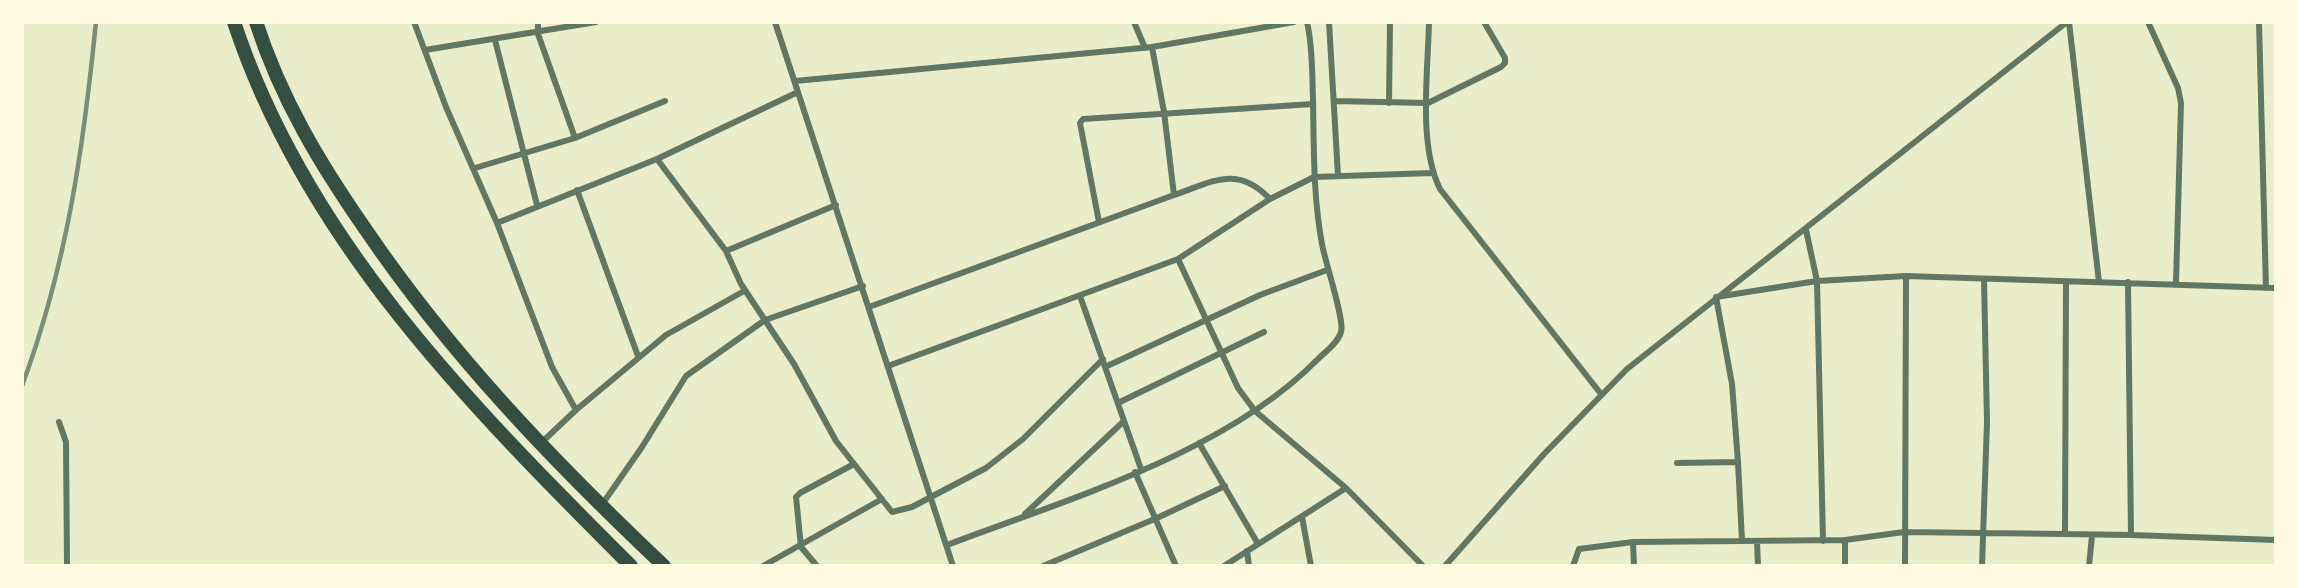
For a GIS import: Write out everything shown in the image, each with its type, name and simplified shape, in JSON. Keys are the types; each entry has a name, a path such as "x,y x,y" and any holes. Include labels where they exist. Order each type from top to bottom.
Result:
{"main road":[{"path":"234,22 260,94 279,134 301,173 380,289 438,364 480,412 631,566"},
{"path":"256,22 280,88 299,126 333,182 436,327 539,445 664,566"}],"street":[{"path":"414,22 446,107 475,168 497,223 552,367 576,410"},
{"path":"538,22 538,34 575,138"},
{"path":"426,51 538,34 596,22"},
{"path":"775,22 953,566"},
{"path":"1134,22 1148,47 1164,112 1174,195"},
{"path":"795,81 1148,47 1294,22"},
{"path":"947,545 1138,471 1199,443 1255,411 1292,383 1339,338 1342,326 1327,270 1314,177 1312,52 1308,22"},
{"path":"1329,22 1338,176"},
{"path":"1389,103 1390,22"},
{"path":"1429,22 1428,103 1432,173 1440,189 1601,394"},
{"path":"1334,101 1428,103 1504,66 1505,58 1484,22"},
{"path":"1445,566 1516,484 1601,394 1654,345 1806,230 2068,22"},
{"path":"2068,22 2099,282"},
{"path":"2148,22 2178,88 2181,103 2175,283"},
{"path":"2259,22 2266,288"},
{"path":"495,40 537,205"},
{"path":"497,223 537,205 657,159 798,92"},
{"path":"475,168 575,138 665,101"},
{"path":"1099,222 1080,123 1088,117 1313,104"},
{"path":"657,159 726,251 744,291 794,364 836,441 894,512 912,507 986,468 1023,439 1102,359"},
{"path":"888,366 1178,259 1270,198 1314,177 1432,173"},
{"path":"869,307 1174,195 1234,178 1252,182 1270,198"},
{"path":"577,190 638,356"},
{"path":"726,251 836,205"},
{"path":"1806,230 1817,280 1823,541"},
{"path":"1178,259 1238,388 1255,411 1346,488 1423,566"},
{"path":"1106,367 1260,296 1327,270"},
{"path":"1716,297 1817,280 1906,276 2276,288"},
{"path":"1905,566 1906,276"},
{"path":"1982,566 1987,422 1984,280"},
{"path":"2065,534 2066,282"},
{"path":"2128,282 2131,535"},
{"path":"601,507 686,376 765,320 862,286"},
{"path":"539,445 638,356 682,325 744,291"},
{"path":"1080,296 1124,421 1138,471 1176,566"},
{"path":"1716,297 1732,384 1742,541"},
{"path":"1118,403 1264,332"},
{"path":"1022,517 1124,421"},
{"path":"59,422 66,442 67,566"},
{"path":"1199,443 1258,544"},
{"path":"1677,463 1738,462"},
{"path":"817,566 801,547 795,502 797,495 854,464"},
{"path":"1043,566 1225,486"},
{"path":"1224,566 1346,488"},
{"path":"763,566 801,547 882,499"},
{"path":"1302,517 1311,566"},
{"path":"1573,566 1579,549 1633,542 1823,541 1904,532 2131,535 2276,540"},
{"path":"2089,566 2092,536"},
{"path":"1845,540 1845,566"},
{"path":"1756,541 1758,566"},
{"path":"1633,542 1634,566"},
{"path":"1247,551 1249,566"}],"railway":[{"path":"22,386 51,296 71,207 79,162 96,22"}]}
